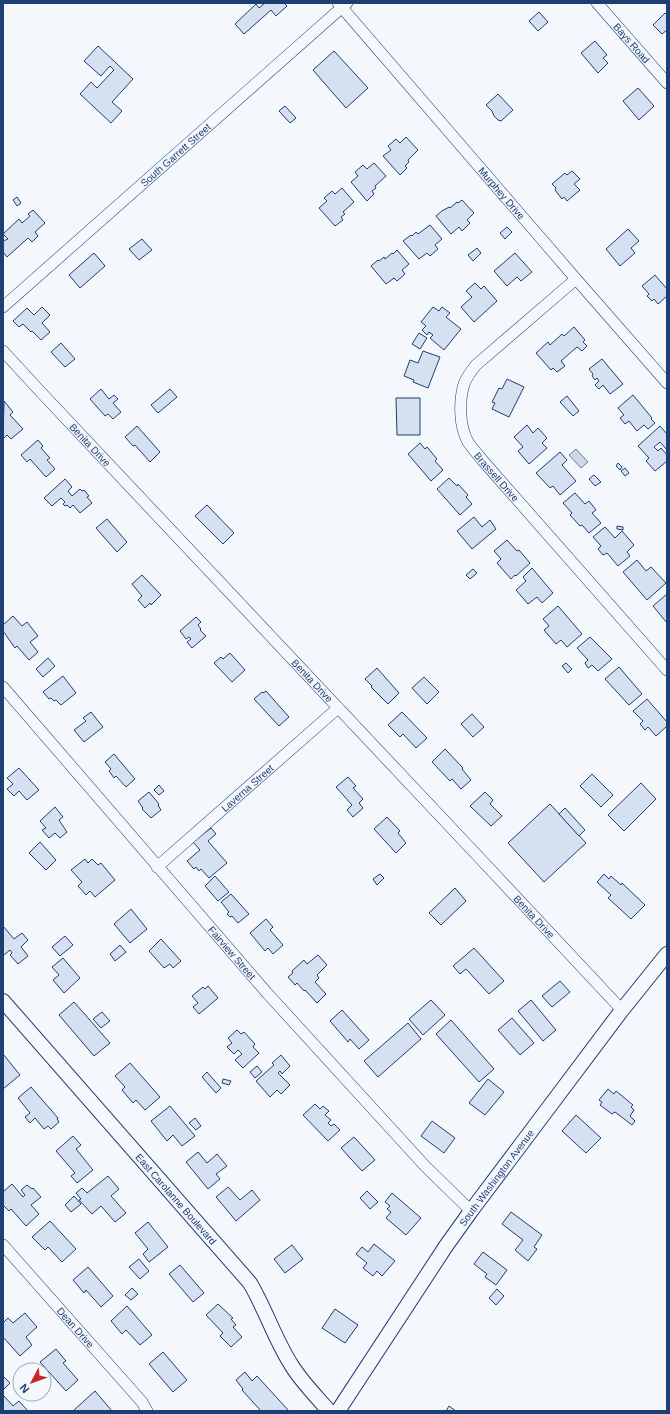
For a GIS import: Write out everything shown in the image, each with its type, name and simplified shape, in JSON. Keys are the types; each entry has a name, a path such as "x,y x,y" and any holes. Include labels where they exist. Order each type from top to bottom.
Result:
{"street":[{"name":"Bays Road","path":"597,3 667,83"},
{"name":"Murphey Drive","path":"342,4 576,279 667,383"},
{"name":"South Garrett Street","path":"3,307 342,4"},
{"name":"Brassell Drive","path":"576,279 476,365 464,383 462,394 462,418 464,431 468,441 484,462 667,670"},
{"name":"Benita Drive","path":"3,351 622,1010"},
{"name":"Fairview Street","path":"3,687 267,993 381,1119 425,1166 471,1211"},
{"name":"Laverna Street","path":"157,867 338,708"},
{"name":"South Washington Avenue","path":"338,1411 446,1246 471,1211 622,1010 666,957"},
{"name":"East Carolanne Boulevard","path":"3,1001 250,1283 292,1366 301,1379 329,1411"},
{"name":"Dean Drive","path":"3,1245 142,1402 147,1411"}],"shaded area":[{"path":"576,449 588,462 581,468 569,455"}],"building":[{"path":"265,3 284,3 287,6 276,16 271,10 244,34 235,24 256,4 259,8"},
{"path":"539,12 548,22 538,31 529,21"},
{"path":"665,13 667,15 667,30 662,34 653,25"},
{"path":"595,41 607,55 603,58 608,63 598,73 581,53"},
{"path":"98,46 133,79 112,102 122,111 111,123 80,94 91,82 97,88 114,70 110,66 101,76 84,61"},
{"path":"334,51 368,88 346,108 313,70"},
{"path":"638,88 654,106 639,120 623,101"},
{"path":"498,94 513,110 501,121 494,116 492,111 486,105"},
{"path":"285,106 296,118 290,123 279,111"},
{"path":"406,137 418,150 408,160 409,162 405,166 407,168 400,175 383,156 391,150 388,146 396,139 400,143"},
{"path":"374,163 386,176 375,186 376,188 372,191 374,194 367,201 351,182 358,176 355,172 363,165 367,169"},
{"path":"572,171 580,179 574,184 580,190 567,201 564,197 562,199 552,184 565,173 567,175"},
{"path":"342,188 354,202 343,212 345,214 341,217 343,220 335,226 319,208 327,201 324,198 332,191 335,194"},
{"path":"17,197 21,203 17,206 13,200"},
{"path":"462,200 474,213 467,220 470,223 462,231 459,227 451,234 436,216 443,210 449,207 450,208"},
{"path":"33,210 45,223 35,232 38,236 32,242 28,238 7,257 3,252 3,241 8,239 3,234 19,219 22,223 30,216 28,214"},
{"path":"430,225 442,239 435,245 438,249 430,256 427,253 419,259 403,241 416,232 418,234"},
{"path":"507,227 512,232 505,239 500,233"},
{"path":"628,229 639,241 631,248 635,253 620,266 606,249"},
{"path":"142,239 152,250 139,260 129,249"},
{"path":"477,248 481,253 473,261 468,255"},
{"path":"397,250 409,264 402,270 405,274 397,281 394,278 386,284 371,266 378,260 379,261 384,257 385,259"},
{"path":"94,253 105,266 80,288 69,275"},
{"path":"515,253 532,272 521,281 517,277 507,286 494,271"},
{"path":"655,275 667,289 667,296 658,304 654,299 652,301 647,296 649,294 642,286"},
{"path":"475,283 481,289 484,286 497,301 474,322 461,307 472,297 466,291"},
{"path":"42,307 50,315 42,323 50,332 41,340 23,324 19,327 13,321 27,308 34,315"},
{"path":"433,307 439,311 442,307 450,313 446,317 461,329 444,350 430,338 433,335 429,332 427,335 422,330 426,326 421,322"},
{"path":"574,327 585,340 583,342 587,346 582,351 577,347 561,361 565,366 557,372 553,368 551,370 536,353 548,342 550,345 562,334 564,336"},
{"path":"419,333 427,338 420,349 412,344"},
{"path":"61,343 75,359 65,367 51,352"},
{"path":"423,351 440,357 428,388 413,382 414,380 404,376 410,360 418,363"},
{"path":"602,359 623,384 610,394 603,385 599,389 595,385 599,381 597,378 595,380 589,369"},
{"path":"507,379 524,387 509,417 492,409 495,403 492,402 499,388 502,389"},
{"path":"101,389 109,399 114,395 118,399 113,403 121,412 113,419 108,414 105,416 90,399"},
{"path":"170,389 177,397 158,413 151,405"},
{"path":"633,395 655,423 648,429 644,425 637,431 629,421 625,424 620,418 624,415 618,408"},
{"path":"567,396 579,411 573,416 560,402"},
{"path":"396,398 420,398 420,435 397,435"},
{"path":"4,401 13,412 10,415 23,429 11,439 7,435 3,439"},
{"path":"527,425 533,433 538,428 547,438 542,443 547,448 529,464 518,451 523,447 514,437"},
{"path":"137,426 160,452 150,462 135,445 133,446 125,437"},
{"path":"660,426 667,434 667,450 660,442 654,447 658,451 661,448 667,455 667,461 655,471 646,461 649,458 638,446"},
{"path":"38,440 43,446 41,448 50,458 47,460 55,469 46,477 30,459 27,462 21,455"},
{"path":"420,443 425,449 427,447 437,459 435,461 443,470 431,481 408,454"},
{"path":"560,452 567,460 562,465 576,481 560,495 553,486 550,488 536,473"},
{"path":"618,463 622,467 620,470 616,466"},
{"path":"625,468 629,473 625,476 621,471"},
{"path":"594,475 601,482 595,486 589,479"},
{"path":"449,478 457,486 458,484 468,495 466,497 472,504 460,515 437,489"},
{"path":"65,479 72,487 68,491 72,496 80,489 82,491 84,490 89,496 87,497 92,503 80,513 73,505 70,508 67,505 65,506 63,504 65,502 61,498 52,506 44,498"},
{"path":"575,493 585,504 589,501 596,510 592,513 601,523 589,533 570,515 572,513 563,503"},
{"path":"207,505 234,533 223,544 195,516"},
{"path":"474,517 482,527 490,520 496,529 472,549 457,531"},
{"path":"107,519 127,542 117,552 96,528"},
{"path":"617,526 623,527 623,530 617,529"},
{"path":"605,527 615,538 622,531 634,545 627,552 630,556 618,566 607,553 603,555 598,549 601,546 593,537"},
{"path":"507,540 517,551 519,550 530,563 511,579 497,563 501,559 494,551"},
{"path":"637,560 646,571 651,567 666,583 647,600 623,572"},
{"path":"532,568 553,593 542,603 537,597 528,604 516,590 526,581 523,577"},
{"path":"473,569 477,573 470,579 466,575"},
{"path":"142,575 161,595 151,605 150,603 145,608 138,600 142,596 132,584"},
{"path":"667,594 667,623 653,606"},
{"path":"558,606 582,634 567,647 561,640 556,644 544,630 549,626 543,619"},
{"path":"13,616 22,626 27,622 38,636 30,642 38,652 29,660 17,646 15,648 3,631 3,625"},
{"path":"196,617 201,622 198,625 201,629 200,630 206,636 192,648 187,642 191,639 189,637 186,639 180,631"},
{"path":"590,637 612,659 598,671 592,665 588,668 585,663 588,660 577,648"},
{"path":"230,653 245,670 232,682 214,663 221,657 223,659"},
{"path":"48,658 55,666 43,677 36,669"},
{"path":"566,663 572,669 568,673 562,666"},
{"path":"619,667 642,694 629,705 605,679"},
{"path":"377,668 399,693 388,704 365,679"},
{"path":"63,676 76,693 61,705 56,700 54,701 51,698 49,699 43,692"},
{"path":"424,677 439,692 427,704 412,688"},
{"path":"266,691 289,717 279,726 254,699 262,692 263,693"},
{"path":"647,699 667,722 667,726 656,736 648,727 645,730 640,724 643,721 633,711"},
{"path":"91,712 103,727 84,742 74,730 86,721 83,718"},
{"path":"402,712 427,738 416,748 403,734 400,737 388,725"},
{"path":"472,714 484,727 473,737 461,724"},
{"path":"445,749 463,768 462,769 471,780 461,789 452,779 450,781 432,762"},
{"path":"114,754 135,779 126,787 116,776 114,778 109,771 111,769 105,762"},
{"path":"19,768 39,790 27,800 19,791 14,796 7,789 13,784 7,778"},
{"path":"592,774 613,795 601,807 580,786"},
{"path":"348,777 356,786 353,788 363,799 359,803 363,808 353,817 347,810 352,805 336,787"},
{"path":"641,783 656,799 624,831 608,815"},
{"path":"159,785 164,791 159,795 154,790"},
{"path":"149,792 159,804 158,805 161,810 151,818 142,809 143,808 138,801"},
{"path":"485,792 493,800 490,804 502,816 491,826 470,806"},
{"path":"550,804 586,843 544,882 508,843"},
{"path":"55,807 63,817 59,820 67,832 60,838 55,833 49,838 42,830 46,828 40,821"},
{"path":"565,808 585,830 579,836 559,814"},
{"path":"387,817 400,831 398,833 406,843 396,853 374,829"},
{"path":"211,828 216,834 208,841 227,863 209,878 201,869 199,871 196,867 194,869 187,861 200,850 193,842"},
{"path":"40,842 56,860 46,870 29,853"},
{"path":"85,859 88,863 92,859 98,865 101,863 115,880 95,897 90,891 86,895 78,886 82,882 71,870"},
{"path":"380,874 384,878 377,885 373,879"},
{"path":"604,874 609,879 611,876 621,885 622,883 645,905 631,919 608,898 611,895 597,882"},
{"path":"215,876 229,892 218,901 205,886"},
{"path":"455,888 466,901 441,925 429,913"},
{"path":"231,894 249,914 238,923 232,916 230,917 227,914 229,912 221,902"},
{"path":"131,909 147,929 130,943 114,924"},
{"path":"266,919 273,927 270,930 283,945 273,954 268,948 265,951 250,933"},
{"path":"3,926 14,939 22,933 28,940 21,947 28,956 18,964 10,955 12,953 10,950 4,955 3,954"},
{"path":"65,936 73,945 60,956 52,947"},
{"path":"161,939 181,961 173,968 170,964 164,968 149,951"},
{"path":"120,945 126,952 115,961 110,954"},
{"path":"474,948 504,981 489,994 466,969 460,974 453,966"},
{"path":"318,955 327,965 317,975 319,978 315,982 326,994 317,1003 305,990 304,991 297,983 295,985 288,977 304,960 307,964"},
{"path":"63,958 80,978 64,993 53,980 59,975 52,967"},
{"path":"560,981 570,992 552,1007 542,996"},
{"path":"208,986 218,998 199,1014 193,1007 198,1003 192,996 203,987 205,989"},
{"path":"431,1000 445,1015 423,1035 409,1019"},
{"path":"531,1000 556,1030 543,1041 518,1011"},
{"path":"74,1002 110,1043 94,1056 59,1015"},
{"path":"342,1010 369,1040 359,1049 350,1039 348,1042 330,1021"},
{"path":"102,1012 110,1021 101,1028 93,1019"},
{"path":"512,1018 534,1043 520,1055 498,1030"},
{"path":"451,1020 494,1069 479,1082 436,1034"},
{"path":"408,1023 421,1039 378,1077 364,1061"},
{"path":"237,1030 241,1034 244,1032 255,1044 253,1047 259,1053 243,1068 235,1060 242,1054 238,1050 234,1054 227,1047 232,1043 228,1038"},
{"path":"3,1054 20,1075 3,1089"},
{"path":"281,1055 290,1066 282,1074 280,1071 278,1073 290,1085 281,1094 277,1090 270,1097 256,1081 274,1065 272,1063"},
{"path":"130,1063 160,1097 145,1110 136,1100 133,1103 122,1090 125,1087 115,1076"},
{"path":"257,1066 262,1072 255,1078 250,1072"},
{"path":"207,1072 221,1088 216,1093 202,1077"},
{"path":"223,1079 231,1081 229,1085 222,1083"},
{"path":"488,1079 504,1092 485,1115 469,1103"},
{"path":"31,1087 58,1118 57,1119 59,1122 51,1129 48,1126 44,1129 35,1118 30,1123 25,1117 30,1113 18,1098"},
{"path":"608,1089 614,1094 616,1091 633,1105 631,1107 634,1110 630,1116 635,1121 632,1125 615,1112 612,1114 600,1105 602,1102 599,1100"},
{"path":"315,1104 320,1109 323,1106 329,1111 325,1115 331,1120 328,1123 331,1126 334,1124 340,1130 328,1141 303,1115"},
{"path":"170,1106 195,1136 182,1146 173,1135 167,1141 151,1121"},
{"path":"576,1115 601,1138 586,1153 562,1131"},
{"path":"195,1118 201,1126 196,1130 189,1123"},
{"path":"432,1121 455,1138 444,1153 421,1136"},
{"path":"73,1136 81,1145 76,1149 93,1170 77,1183 71,1176 75,1173 56,1151"},
{"path":"354,1137 375,1160 362,1171 341,1148"},
{"path":"198,1152 207,1163 217,1154 227,1166 216,1174 220,1179 208,1189 186,1162"},
{"path":"108,1176 119,1189 111,1196 126,1213 115,1222 101,1206 92,1214 79,1200 81,1199 76,1193 82,1188 87,1193"},
{"path":"12,1184 23,1197 25,1195 21,1190 27,1185 32,1189 33,1188 41,1197 31,1205 39,1214 26,1226 11,1209 9,1211 3,1205 3,1192"},
{"path":"228,1187 240,1200 252,1190 260,1200 236,1221 216,1197"},
{"path":"367,1191 378,1202 370,1209 360,1198"},
{"path":"392,1193 421,1218 406,1235 386,1218 391,1212 387,1209 390,1206 385,1202"},
{"path":"74,1196 81,1204 71,1212 65,1205"},
{"path":"511,1212 542,1235 534,1247 537,1249 528,1261 515,1250 523,1240 502,1224"},
{"path":"50,1221 76,1249 62,1262 48,1247 45,1250 32,1237"},
{"path":"148,1222 168,1247 149,1262 143,1254 148,1249 135,1233"},
{"path":"374,1244 395,1261 382,1276 377,1271 373,1276 363,1268 367,1263 356,1254 362,1247 368,1252"},
{"path":"292,1245 303,1259 285,1273 274,1259"},
{"path":"483,1252 507,1270 496,1285 485,1277 487,1274 474,1264"},
{"path":"139,1259 149,1271 140,1279 129,1267"},
{"path":"180,1265 204,1293 193,1302 169,1274"},
{"path":"88,1267 113,1296 101,1307 86,1290 84,1293 73,1280"},
{"path":"132,1288 138,1294 131,1300 125,1295"},
{"path":"497,1289 504,1296 496,1305 489,1298"},
{"path":"218,1304 233,1318 231,1319 236,1325 233,1327 242,1337 231,1347 220,1336 223,1333 206,1315"},
{"path":"127,1306 152,1335 140,1345 126,1330 122,1334 111,1321"},
{"path":"335,1309 358,1325 345,1343 322,1328"},
{"path":"25,1313 37,1327 26,1337 32,1345 20,1356 3,1337 3,1323 8,1318 13,1323"},
{"path":"56,1349 66,1361 63,1363 78,1380 66,1391 52,1375 52,1362 40,1362"},
{"path":"163,1352 187,1380 173,1392 149,1364"},
{"path":"245,1372 252,1381 257,1376 289,1411 261,1411 242,1390 243,1389 236,1380"},
{"path":"4,1377 10,1383 3,1390 3,1378"},
{"path":"95,1391 112,1411 74,1410"},
{"path":"4,1396 13,1406 20,1402 28,1411 3,1411"},
{"path":"449,1406 456,1411 446,1411"}]}
